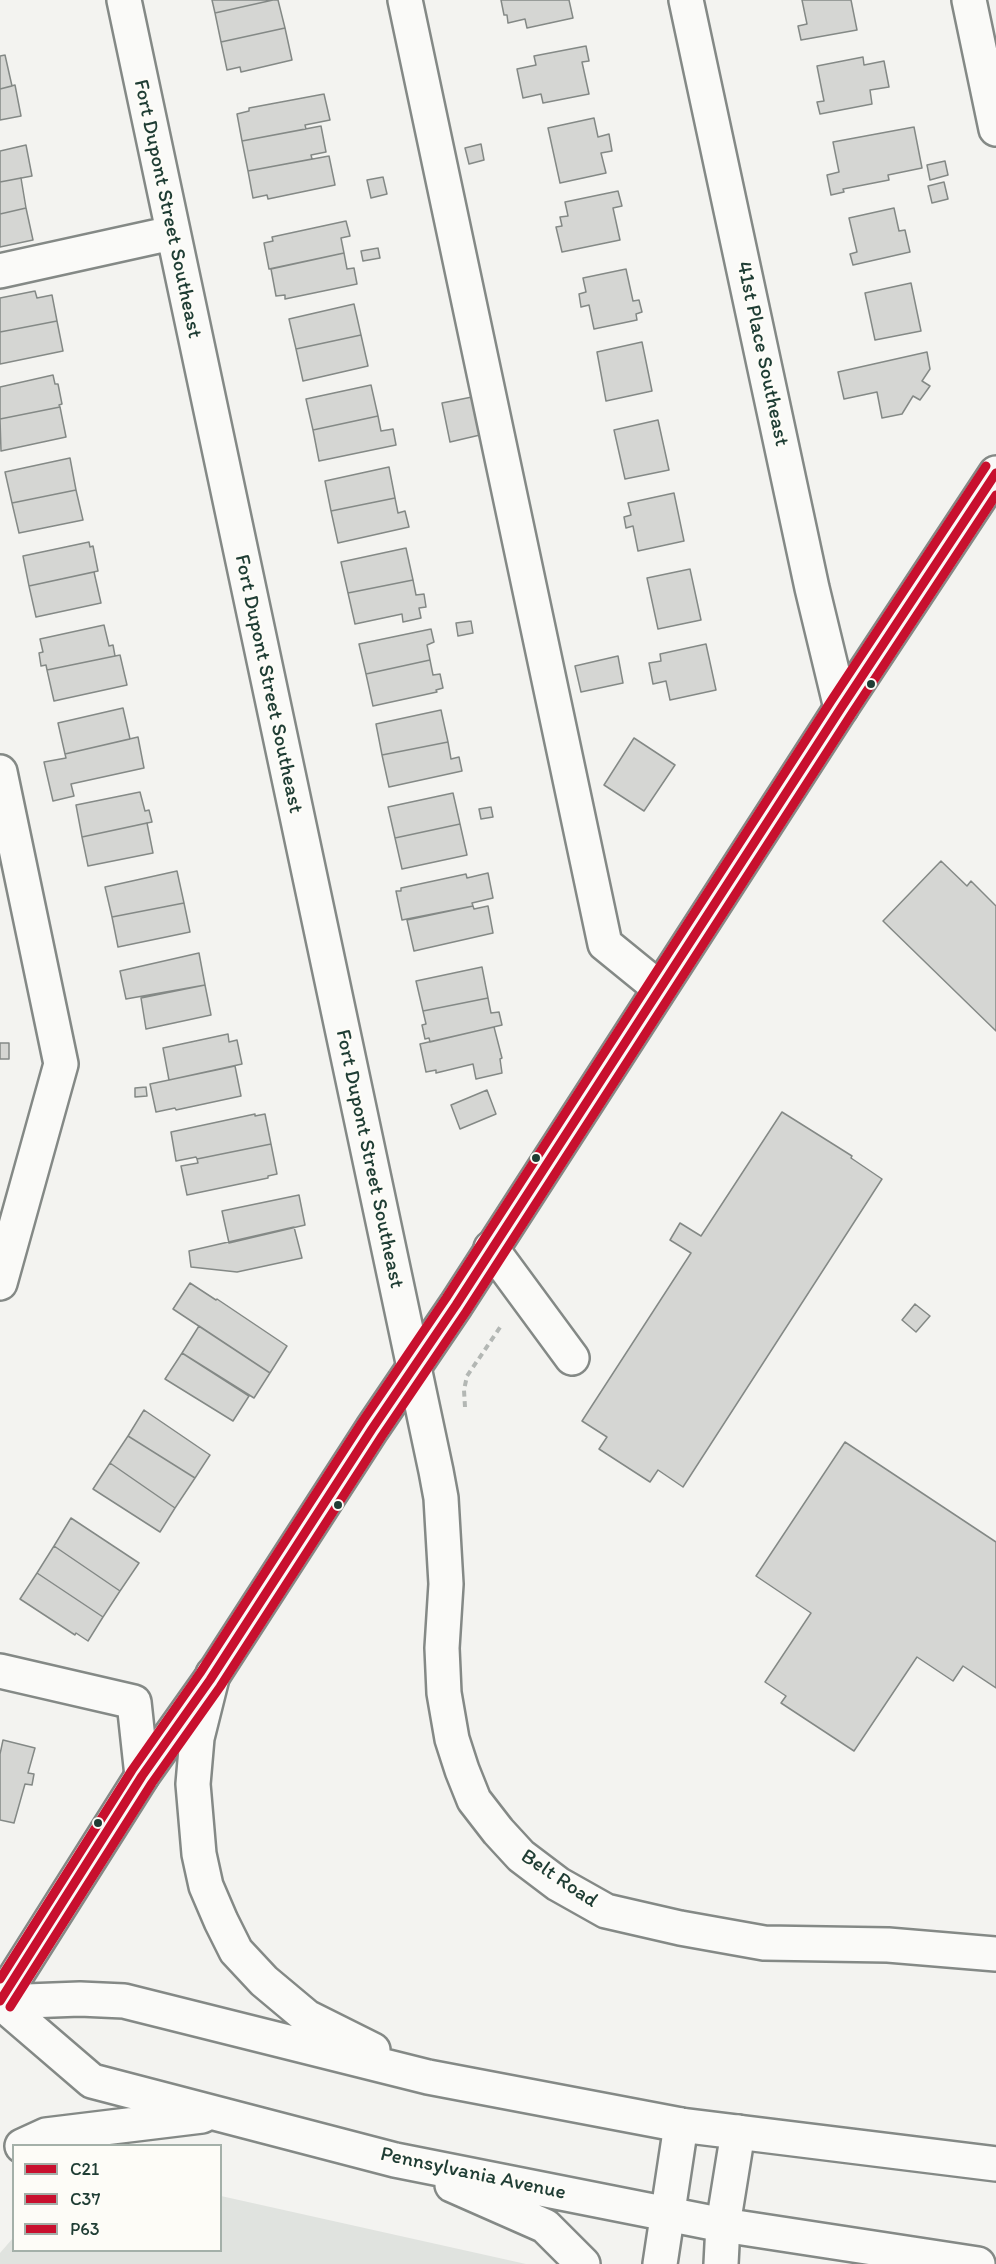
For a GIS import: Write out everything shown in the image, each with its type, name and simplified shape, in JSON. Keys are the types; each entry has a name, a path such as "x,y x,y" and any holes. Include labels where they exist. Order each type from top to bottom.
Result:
{"main road":[{"name":"Fort Dupont Street Southeast","path":"124,0 413,1368"},
{"path":"405,0 605,944 659,988"},
{"name":"41st Place Southeast","path":"686,0 812,588 841,708"},
{"path":"969,0 996,129"},
{"path":"0,271 172,233"},
{"path":"0,2002 142,1776 213,1674 456,1305 659,988 996,473"},
{"path":"0,772 61,1064 0,1283"},
{"path":"491,1248 572,1358"},
{"name":"Belt Road","path":"413,1368 441,1498 446,1584 442,1647 444,1693 452,1739 474,1800 521,1856 558,1884 606,1911 680,1928 764,1943 888,1945 996,1954"},
{"path":"0,1671 134,1702 142,1776"},
{"path":"213,1674 197,1738 193,1784 195,1824 206,1886 236,1951 264,1981 307,2017 428,2077"},
{"path":"0,2002 80,1999 124,2001 428,2077 681,2125 996,2164"},
{"name":"Pennsylvania Avenue","path":"0,2002 92,2081 395,2160 723,2225 951,2263"},
{"path":"24,2144 46,2135 221,2114"},
{"path":"660,2264 681,2125"},
{"path":"721,2264 723,2225 738,2132"},
{"path":"395,2160 545,2226 583,2264"}],"shaded area":[{"path":"222,2196 526,2264 0,2264 0,2253 12,2239 12,2252 222,2252"}],"building":[{"path":"212,0 273,0 215,13"},
{"path":"278,0 285,28 221,42 215,13"},
{"path":"501,0 569,0 573,18 527,28 525,19 508,23"},
{"path":"802,0 851,0 857,30 801,40 798,26 807,24"},
{"path":"285,28 292,60 241,72 240,67 227,70 221,42"},
{"path":"586,46 589,61 582,62 589,94 543,103 541,94 523,98 517,69 536,65 534,56"},
{"path":"5,55 12,86 0,89 0,56"},
{"path":"863,57 864,65 884,61 889,87 870,90 872,104 820,114 817,102 824,101 817,66"},
{"path":"15,85 21,116 0,120 0,89"},
{"path":"324,94 330,120 305,125 306,129 242,141 237,114 249,111 249,108"},
{"path":"594,118 598,137 609,134 612,151 601,153 606,173 560,183 548,128"},
{"path":"321,126 326,152 311,155 312,159 248,171 242,141"},
{"path":"914,127 922,168 888,175 889,180 843,189 844,192 831,195 827,175 839,172 833,142"},
{"path":"481,144 484,160 469,164 465,148"},
{"path":"26,145 32,176 0,182 0,151"},
{"path":"329,156 335,185 268,199 267,195 253,198 248,171"},
{"path":"945,161 948,175 930,180 927,165"},
{"path":"383,177 387,194 371,198 367,180"},
{"path":"21,178 26,208 0,214 0,182"},
{"path":"944,182 948,199 932,203 928,186"},
{"path":"618,191 622,206 613,208 620,240 562,252 556,227 562,226 560,217 568,216 565,202"},
{"path":"26,208 33,240 0,247 0,214"},
{"path":"894,208 899,231 905,230 910,252 853,265 850,254 857,252 849,218"},
{"path":"346,221 350,236 341,238 344,253 269,269 264,243 273,241 272,237"},
{"path":"378,248 380,258 363,261 361,251"},
{"path":"344,253 347,269 354,268 357,284 285,299 285,295 276,296 271,269"},
{"path":"626,269 633,301 639,300 642,312 636,314 637,320 594,329 589,305 581,307 579,294 586,292 583,278"},
{"path":"911,283 921,331 875,340 865,293"},
{"path":"35,291 37,298 52,295 57,321 0,332 0,298"},
{"path":"354,304 361,335 296,349 289,319"},
{"path":"57,321 63,351 0,364 0,332"},
{"path":"361,335 368,366 303,381 296,349"},
{"path":"642,342 652,391 606,401 597,352"},
{"path":"927,352 930,369 922,381 930,386 920,400 913,396 902,414 882,418 877,392 844,399 838,372"},
{"path":"53,375 55,384 58,384 62,404 59,405 60,407 0,419 0,387"},
{"path":"371,385 378,416 313,430 306,399"},
{"path":"472,397 480,435 450,442 442,403"},
{"path":"60,407 66,437 1,451 0,419"},
{"path":"378,416 381,431 393,429 396,445 319,461 313,430"},
{"path":"658,420 669,470 625,479 614,430"},
{"path":"70,458 76,490 12,503 5,472"},
{"path":"389,467 395,498 331,511 325,481"},
{"path":"76,490 83,520 19,533 12,503"},
{"path":"674,493 684,541 638,551 633,526 626,528 624,517 631,515 628,503"},
{"path":"395,498 398,513 405,511 409,527 338,543 331,511"},
{"path":"89,542 90,547 93,546 98,571 29,586 23,556"},
{"path":"406,548 413,580 348,593 341,562"},
{"path":"690,569 701,620 658,629 647,578"},
{"path":"94,572 101,603 36,617 29,586"},
{"path":"413,580 416,595 424,594 426,607 419,608 421,618 403,622 402,614 355,624 348,593"},
{"path":"471,621 473,633 458,636 456,623"},
{"path":"104,625 109,646 113,645 115,656 47,670 46,665 41,666 39,653 43,652 40,639"},
{"path":"431,629 434,642 427,645 430,660 366,674 359,644"},
{"path":"706,644 716,690 670,700 666,681 653,684 649,663 661,661 660,654"},
{"path":"120,655 127,685 54,701 47,670"},
{"path":"618,656 623,683 581,692 575,666"},
{"path":"430,660 433,675 440,674 443,688 436,690 437,692 373,706 366,674"},
{"path":"123,708 130,739 65,754 58,723"},
{"path":"441,710 448,742 382,755 376,724"},
{"path":"138,737 144,768 71,784 74,796 53,801 44,762 66,758 65,754"},
{"path":"634,738 675,765 644,811 604,785"},
{"path":"448,742 451,759 459,757 462,771 389,787 382,755"},
{"path":"140,792 145,811 149,810 152,822 82,837 76,805"},
{"path":"453,793 460,824 395,838 388,807"},
{"path":"491,807 493,817 481,819 479,809"},
{"path":"147,823 153,853 88,866 82,837"},
{"path":"460,824 467,855 402,869 395,838"},
{"path":"941,861 967,886 971,881 996,906 996,1031 883,921"},
{"path":"177,871 184,903 112,917 105,887"},
{"path":"488,873 493,898 472,903 473,906 402,920 396,891 401,891 401,888 466,874 467,878"},
{"path":"184,903 190,932 118,947 112,917"},
{"path":"473,906 474,909 488,906 493,933 414,951 407,920"},
{"path":"199,953 205,985 126,999 120,971"},
{"path":"482,967 488,998 423,1011 416,981"},
{"path":"205,985 211,1015 146,1029 141,998"},
{"path":"488,998 491,1013 499,1012 502,1025 430,1042 429,1038 425,1039 422,1025 426,1024 423,1011"},
{"path":"494,1027 502,1058 500,1059 502,1073 476,1079 473,1064 436,1073 436,1070 426,1072 420,1044"},
{"path":"228,1034 229,1042 237,1040 242,1064 169,1080 163,1048"},
{"path":"0,1043 9,1043 9,1059 0,1059"},
{"path":"235,1066 241,1096 156,1112 150,1084"},
{"path":"146,1087 147,1096 135,1097 135,1088"},
{"path":"487,1090 496,1114 460,1129 451,1105"},
{"path":"782,1112 852,1156 851,1158 882,1179 683,1487 658,1470 650,1482 599,1449 607,1437 582,1421 691,1253 670,1240 680,1223 701,1236"},
{"path":"255,1114 255,1116 265,1114 271,1144 176,1161 171,1132"},
{"path":"271,1144 277,1174 268,1176 268,1178 187,1195 181,1166 198,1163 197,1159"},
{"path":"299,1195 305,1225 229,1243 222,1211"},
{"path":"294,1227 302,1258 237,1272 191,1267 189,1251"},
{"path":"190,1283 287,1346 270,1373 173,1309"},
{"path":"915,1304 930,1316 916,1332 902,1320"},
{"path":"199,1326 270,1373 254,1398 182,1353"},
{"path":"182,1353 249,1396 233,1421 165,1379"},
{"path":"144,1410 210,1455 195,1478 128,1436"},
{"path":"128,1436 195,1478 175,1508 110,1463"},
{"path":"845,1442 996,1542 996,1688 963,1666 953,1681 917,1657 854,1751 781,1703 786,1696 765,1682 811,1613 756,1576"},
{"path":"110,1463 175,1508 160,1532 93,1489"},
{"path":"71,1518 139,1563 120,1591 54,1546"},
{"path":"54,1546 120,1591 103,1617 37,1573"},
{"path":"37,1573 103,1617 88,1641 20,1599"},
{"path":"3,1740 35,1748 28,1773 34,1774 32,1785 25,1784 14,1823 0,1820 0,1754"}],"transit line":[{"name":"P63","path":"0,1979 132,1770 200,1673 362,1422 446,1298 831,701 986,466"},
{"name":"C21","path":"0,2001 142,1776 210,1680 372,1429 456,1305 841,708 996,473"},
{"name":"C37","path":"10,2007 152,1783 220,1687 382,1436 466,1312 851,715 996,495"}]}
